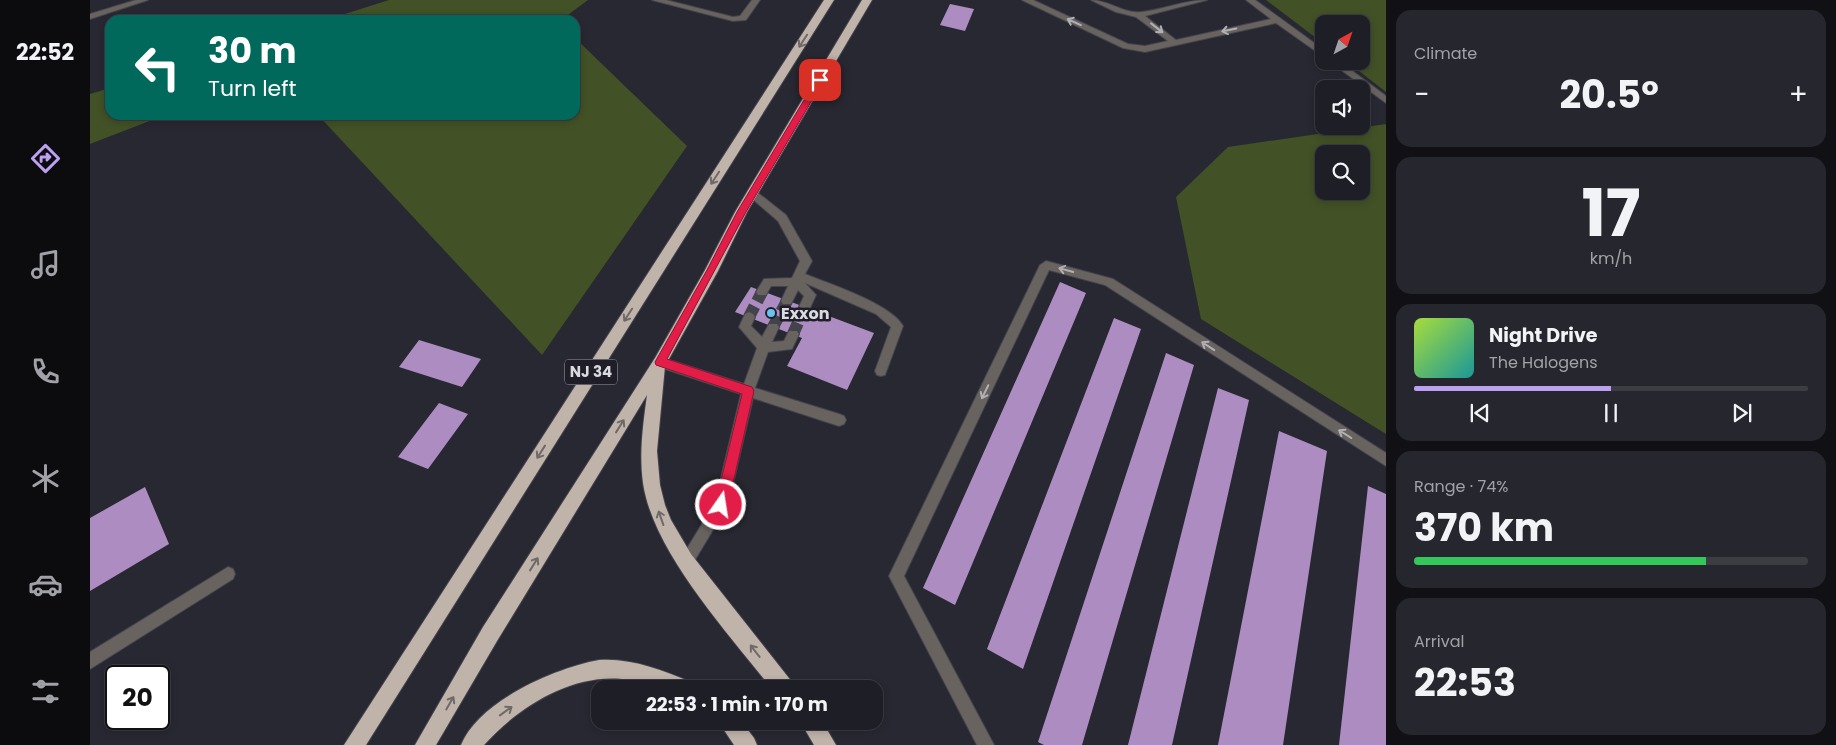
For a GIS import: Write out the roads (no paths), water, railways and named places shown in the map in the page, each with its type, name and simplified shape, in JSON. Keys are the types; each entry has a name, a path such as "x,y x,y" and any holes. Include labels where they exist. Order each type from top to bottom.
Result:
{"highway":[{"name":"NJ 34","path":"354,745 829,0"},
{"name":"NJ 34","path":"425,745 490,634 660,362 753,193 867,0"},
{"path":"660,362 650,430 649,465 655,498 664,527 685,563 778,680"},
{"path":"471,745 503,712 547,686 583,672 614,669 643,674 659,680"},
{"path":"735,730 747,745"},
{"path":"816,730 826,745"}],"street":[{"path":"90,17 144,0"},
{"path":"656,0 733,19 743,18 756,0"},
{"path":"1026,0 1126,46 1145,49 1277,20"},
{"path":"1040,6 1049,0"},
{"path":"1095,0 1119,10 1139,14 1203,0"},
{"path":"1250,0 1315,47"},
{"path":"1139,14 1174,42"},
{"path":"1345,70 1386,100"},
{"path":"753,193 782,218 806,261 787,301"},
{"path":"986,745 896,576 1046,265 1109,282 1386,460"},
{"path":"798,279 810,295 805,308"},
{"path":"762,292 768,282 798,279 880,311 896,326 881,371"},
{"path":"749,317 744,327 762,347"},
{"path":"685,563 721,505 748,391 762,347 773,327"},
{"path":"762,347 788,346 793,334"},
{"path":"660,362 838,420"},
{"path":"90,661 228,574"}],"tunnel":[{"path":"749,317 762,292"},
{"path":"773,327 787,301"},
{"path":"793,334 805,307"}],"place":[{"name":"Exxon","path":"771,313"}]}
